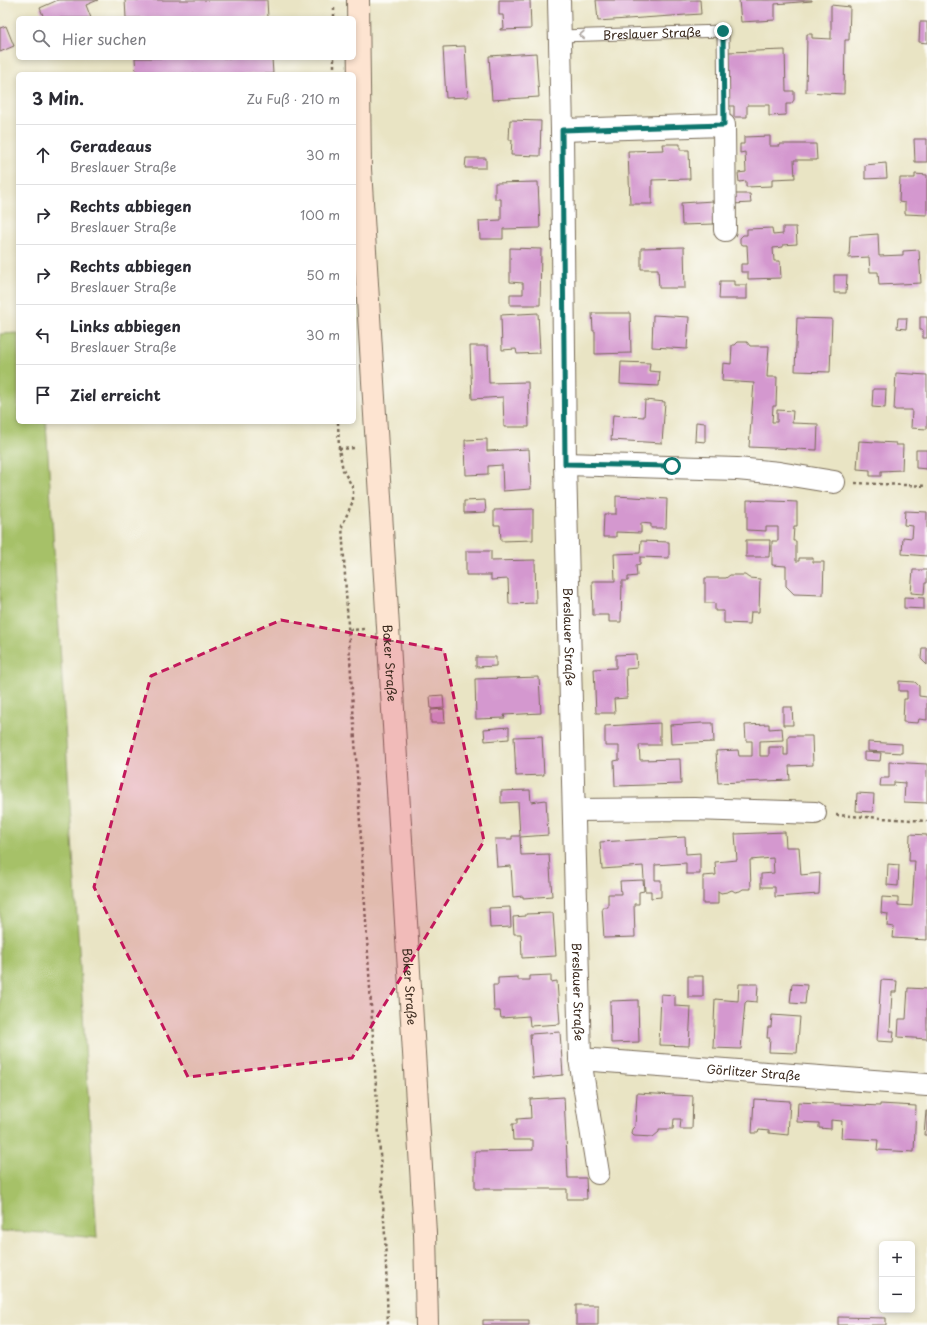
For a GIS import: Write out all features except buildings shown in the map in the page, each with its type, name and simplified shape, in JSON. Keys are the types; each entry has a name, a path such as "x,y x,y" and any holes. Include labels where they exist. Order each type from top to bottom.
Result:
{"main road":[{"name":"Boker Straße","path":"358,0 360,169 425,1233 427,1325"}],"street":[{"name":"Breslauer Straße","path":"559,0 562,130 565,464 580,1060 598,1173"},
{"name":"Breslauer Straße","path":"724,125 725,230"},
{"path":"562,130 724,125"},
{"path":"565,464 737,469 779,473 834,482"},
{"path":"574,810 694,809 815,813"},
{"name":"Görlitzer Straße","path":"580,1060 927,1085"}],"lane":[{"name":"Breslauer Straße","path":"560,36 723,31 724,125"}],"path":[{"path":"334,60 334,72"},
{"path":"338,424 339,449 343,470 353,488 353,501 342,526 385,1228 388,1325"},
{"path":"834,482 927,486"},
{"path":"815,813 927,821"}],"highlighted area":[{"path":"281,620 444,650 484,841 352,1058 188,1077 94,887 151,676"}],"green space":[{"path":"16,333 16,424 46,424 97,1238 45,1233 0,1231 0,334"}],"route":[{"path":"672,466 565,464 562,130 724,125 723,31"}]}
